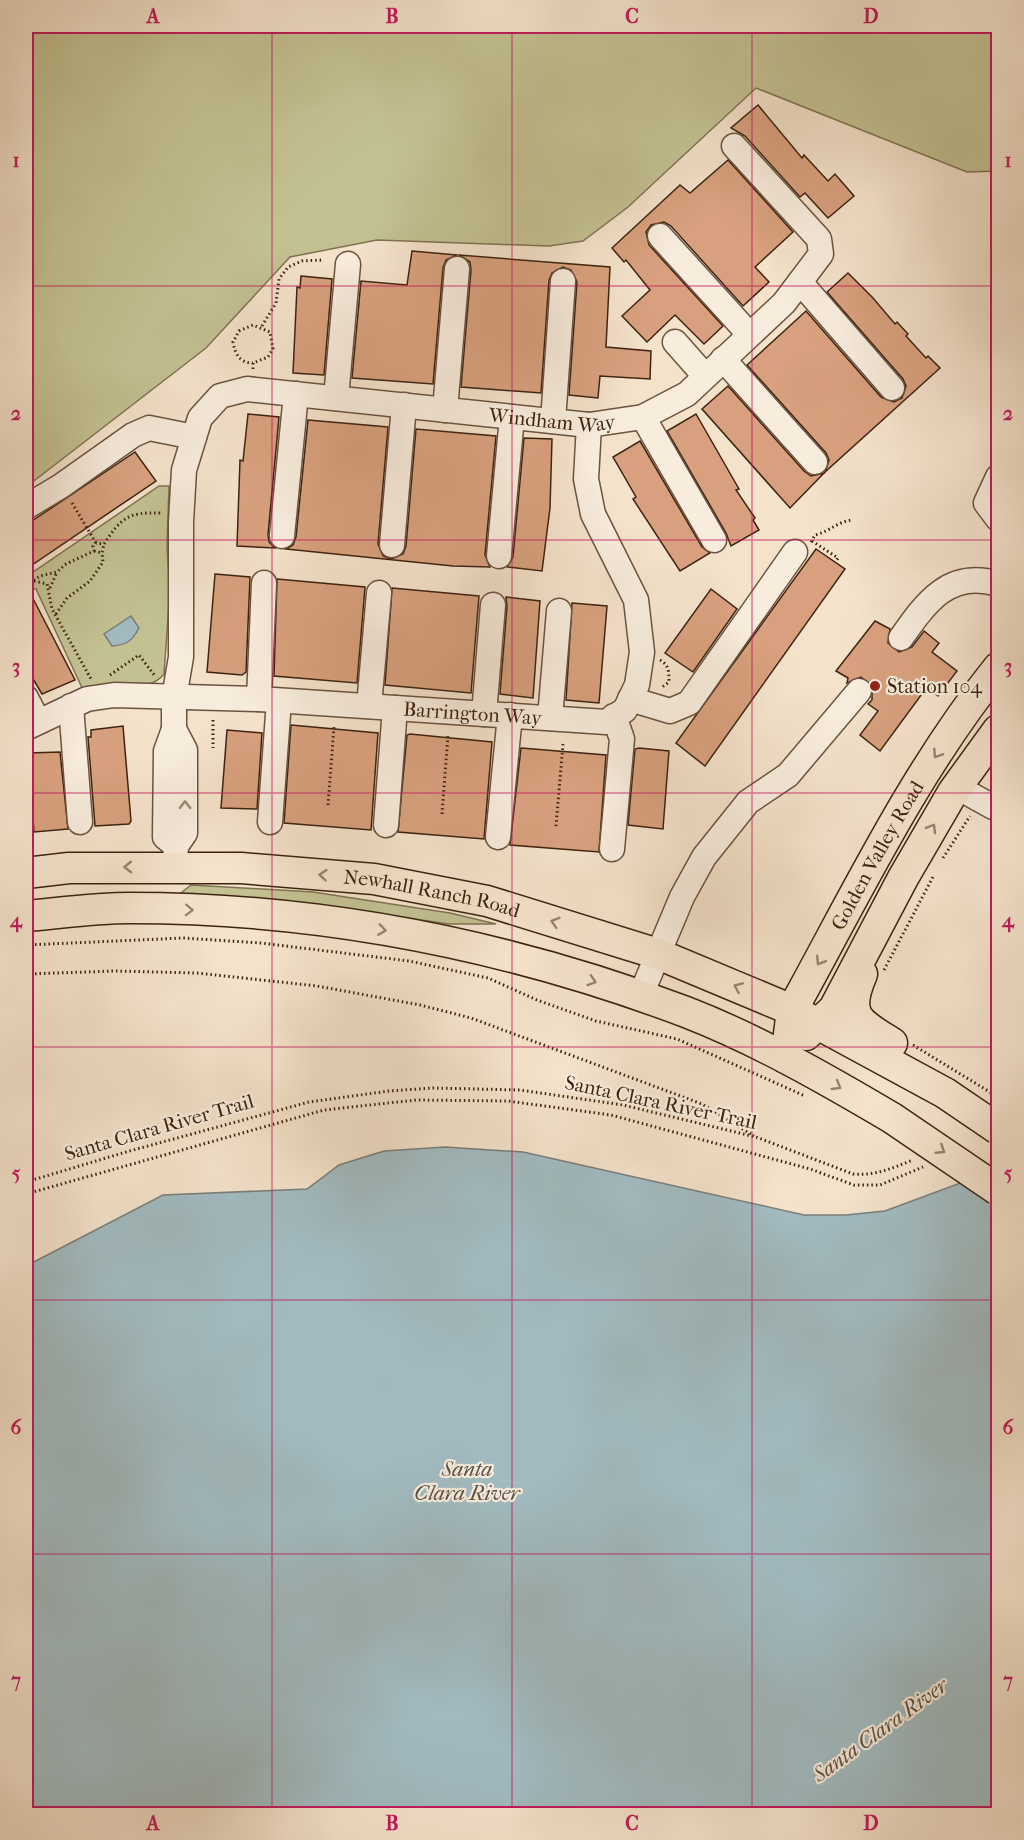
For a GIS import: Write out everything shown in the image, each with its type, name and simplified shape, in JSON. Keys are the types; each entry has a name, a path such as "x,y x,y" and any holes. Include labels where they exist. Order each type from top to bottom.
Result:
{"main road":[{"name":"Golden Valley Road","path":"786,1058 917,785 968,705 999,668"},
{"path":"975,792 972,736 999,693"},
{"name":"Golden Valley Road","path":"805,1016 834,1009 924,866 975,792 999,730"},
{"name":"Newhall Ranch Road","path":"26,873 176,856 241,868 374,879 487,901 658,954 805,1016"},
{"path":"26,897 150,893 164,889 172,879 176,856"},
{"path":"924,866 853,994 854,1011 860,1023 928,1066 945,1093"},
{"path":"26,916 128,908 276,914 405,933 513,957 687,1013 786,1058 892,1118 999,1190"},
{"path":"805,1016 945,1093 999,1129"}],"street":[{"name":"Windham Way","path":"194,436 200,418 220,396 247,389 589,425 643,417 687,394 784,303 821,254 819,239 734,146"},
{"path":"660,236 749,334"},
{"path":"336,398 348,264"},
{"path":"445,410 457,269"},
{"path":"553,421 563,281"},
{"path":"800,282 892,388"},
{"path":"675,342 705,376"},
{"path":"723,359 815,462"},
{"path":"282,536 296,394"},
{"path":"392,546 404,405"},
{"path":"499,556 512,417"},
{"path":"643,417 714,540"},
{"path":"589,425 586,479 593,514 636,600 642,652 637,685 622,708 622,739 612,849"},
{"path":"26,507 61,486 133,435 149,428 194,436 184,470 181,522 181,657 174,698 174,729 185,750 185,833 176,856"},
{"path":"999,477 986,503 999,519"},
{"path":"622,708 670,711 689,703 806,546"},
{"path":"901,638 938,591 955,583 973,580 999,584"},
{"path":"264,583 269,700 270,822"},
{"path":"369,706 379,593"},
{"path":"484,714 493,605"},
{"path":"550,718 558,611"},
{"path":"640,997 682,897 704,857 748,802 788,775 859,691"},
{"name":"Barrington Way","path":"32,724 87,699 114,695 269,700 606,722 622,708"},
{"path":"26,698 32,724"},
{"path":"71,706 80,822"},
{"path":"386,825 395,708"},
{"path":"498,837 510,715"}],"path":[{"path":"262,326 276,303 279,279 288,267 302,261 323,260"},
{"path":"262,326 270,332 273,349 268,357 253,363 248,363 238,356 233,342 244,327 262,326"},
{"path":"252,374 253,363"},
{"path":"61,486 96,543"},
{"path":"55,615 67,598 90,581 103,562 104,544 118,523 139,512 161,513"},
{"path":"836,561 838,558 806,546 815,536 825,533 837,524 853,520"},
{"path":"96,543 104,544"},
{"path":"94,551 93,546 96,543"},
{"path":"26,585 57,572 66,564 94,551 102,553"},
{"path":"57,572 49,599 55,615 77,649 93,683"},
{"path":"33,581 40,580 47,584 50,590"},
{"path":"107,681 107,676 139,655 155,676"},
{"path":"659,689 669,682 666,663 660,660"},
{"path":"213,720 213,748"},
{"path":"328,805 334,727"},
{"path":"442,814 448,735"},
{"path":"556,826 563,744"},
{"path":"943,859 975,792 999,773"},
{"path":"879,979 924,866"},
{"path":"26,945 183,938 261,943 409,961 489,978 537,1000 596,1021 677,1039 806,1097"},
{"path":"26,974 115,971 197,973 317,986 420,1005 471,1018 702,1104 756,1137"},
{"path":"906,1040 999,1097"},
{"name":"Santa Clara River Trail","path":"26,1182 269,1112 351,1095 411,1089 479,1088 567,1095 622,1105 697,1125 756,1137 853,1174 868,1175 882,1172 914,1159"},
{"path":"26,1194 78,1177 324,1110 416,1100 508,1101 611,1115 810,1169 854,1185 880,1185 924,1167"}],"shaded area":[{"path":"26,26 998,26 998,171 967,172 756,88 628,207 583,241 549,246 377,240 290,257 206,348 26,487"},
{"path":"159,486 169,486 167,547 170,590 164,674 158,680 139,687 84,692 36,589 26,589 26,577"},
{"path":"191,885 313,892 450,913 496,924 449,924 312,904 177,896"}],"water":[{"path":"131,616 139,628 131,639 122,645 112,646 104,634"},
{"name":"Santa Clara River","path":"445,1147 523,1152 804,1215 846,1215 885,1211 998,1169 998,1814 26,1814 26,1266 163,1195 307,1189 339,1165 384,1151"}],"building":[{"path":"758,105 802,158 804,155 828,181 835,174 854,196 828,218 805,193 800,197 745,136 731,128"},
{"path":"728,160 793,232 755,267 769,282 743,306 671,226 664,222 651,225 646,232 649,245 723,326 704,344 675,315 647,342 622,316 650,290 626,260 624,262 612,248 680,185 690,193"},
{"path":"412,251 457,255 446,260 443,268 433,384 352,378 361,281 407,285"},
{"path":"459,255 610,267 606,347 651,351 650,379 600,376 598,398 569,395 577,282 571,270 563,267 552,273 549,280 541,393 461,387 471,270 470,262"},
{"path":"848,273 895,324 897,322 926,358 928,356 940,368 825,472 829,460 826,453 747,365 806,311 881,397 894,402 902,398 906,386 903,379 827,292"},
{"path":"301,276 332,279 324,375 293,373 297,287 300,288"},
{"path":"728,386 804,471 811,476 824,473 790,508 702,409"},
{"path":"248,414 279,417 268,535 269,542 275,548 237,546 240,460 243,461"},
{"path":"696,414 739,489 736,490 755,518 753,520 759,530 731,546 726,533 667,431"},
{"path":"308,420 388,427 378,544 383,556 391,559 403,554 406,546 416,429 496,436 485,555 490,567 453,566 286,549 293,545 296,537"},
{"path":"524,438 552,439 550,508 542,571 507,567 513,557"},
{"path":"640,441 702,547 710,553 680,571 633,499 636,497 613,457"},
{"path":"135,452 156,481 26,569 26,525"},
{"path":"816,549 845,569 705,766 676,743"},
{"path":"215,574 250,577 246,672 242,675 207,672"},
{"path":"277,579 365,587 357,683 274,676"},
{"path":"26,585 75,680 42,694 26,667"},
{"path":"392,588 479,596 471,693 385,685"},
{"path":"711,589 737,609 693,672 665,653"},
{"path":"506,597 540,601 533,698 500,694"},
{"path":"572,603 607,606 599,703 566,700"},
{"name":"Station 104","path":"875,621 890,629 888,643 899,652 912,647 924,631 939,643 932,652 957,671 938,696 927,687 880,751 860,735 878,711 868,704 872,700 872,686 861,677 847,683 848,678 836,671"},
{"path":"291,725 378,733 371,830 284,823"},
{"path":"123,726 131,821 129,824 95,826 88,737 91,737 91,730"},
{"path":"227,730 262,733 257,809 221,808"},
{"path":"407,735 492,742 484,839 398,832"},
{"path":"521,748 606,755 599,852 510,845"},
{"path":"635,749 669,751 663,829 628,825"},
{"path":"60,752 68,829 34,832 28,753"}],"place":[{"name":"Station 104","path":"875,686"}]}
